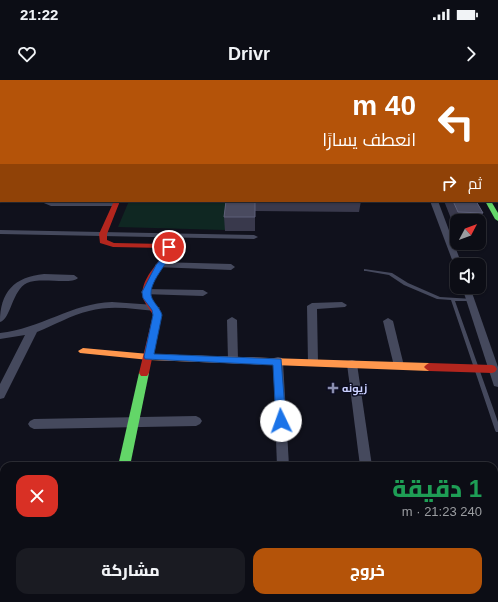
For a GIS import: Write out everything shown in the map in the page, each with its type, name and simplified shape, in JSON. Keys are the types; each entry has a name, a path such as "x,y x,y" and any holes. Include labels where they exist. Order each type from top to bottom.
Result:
{"main road":[{"path":"489,202 498,219"},
{"path":"116,203 103,234 103,241 112,245 169,247 171,249 159,265 146,292 155,308 157,315 125,462"},
{"path":"83,351 149,357 492,369"}],"street":[{"path":"46,202 51,204 116,203"},
{"path":"434,202 455,258"},
{"path":"0,232 254,237"},
{"path":"159,265 231,267"},
{"path":"0,319 17,286 27,280 40,278 74,278"},
{"path":"146,292 203,293"},
{"path":"469,294 498,384"},
{"path":"0,336 33,330 81,310 96,306 111,305 155,308"},
{"path":"313,363 312,306 342,305"},
{"path":"232,320 233,360"},
{"path":"388,321 400,366"},
{"path":"0,395 33,330"},
{"path":"278,361 283,462"},
{"path":"352,364 365,462"},
{"path":"34,424 196,421"}],"lane":[{"path":"366,270 390,274 426,294 439,298 471,300"},
{"path":"453,300 498,430"}],"green space":[{"path":"129,202 229,202 225,230 118,227"}],"building":[{"path":"226,202 255,202 255,217 224,217"},
{"path":"453,202 477,202 483,213 458,212"}],"traffic: fast":[{"path":"489,202 498,219"},
{"path":"125,462 144,373"}],"traffic: slow":[{"path":"83,351 149,357 429,367"}],"traffic: jam":[{"path":"117,202 103,234 103,241 113,245 165,246 171,249 156,271 147,290 148,299 157,315 144,373"},
{"path":"429,367 492,369"}],"place":[{"name":"زيونه","path":"333,388"}],"route":[{"path":"169,247 171,249 159,265 146,292 146,295 157,312 149,357 278,361 281,421"}]}
